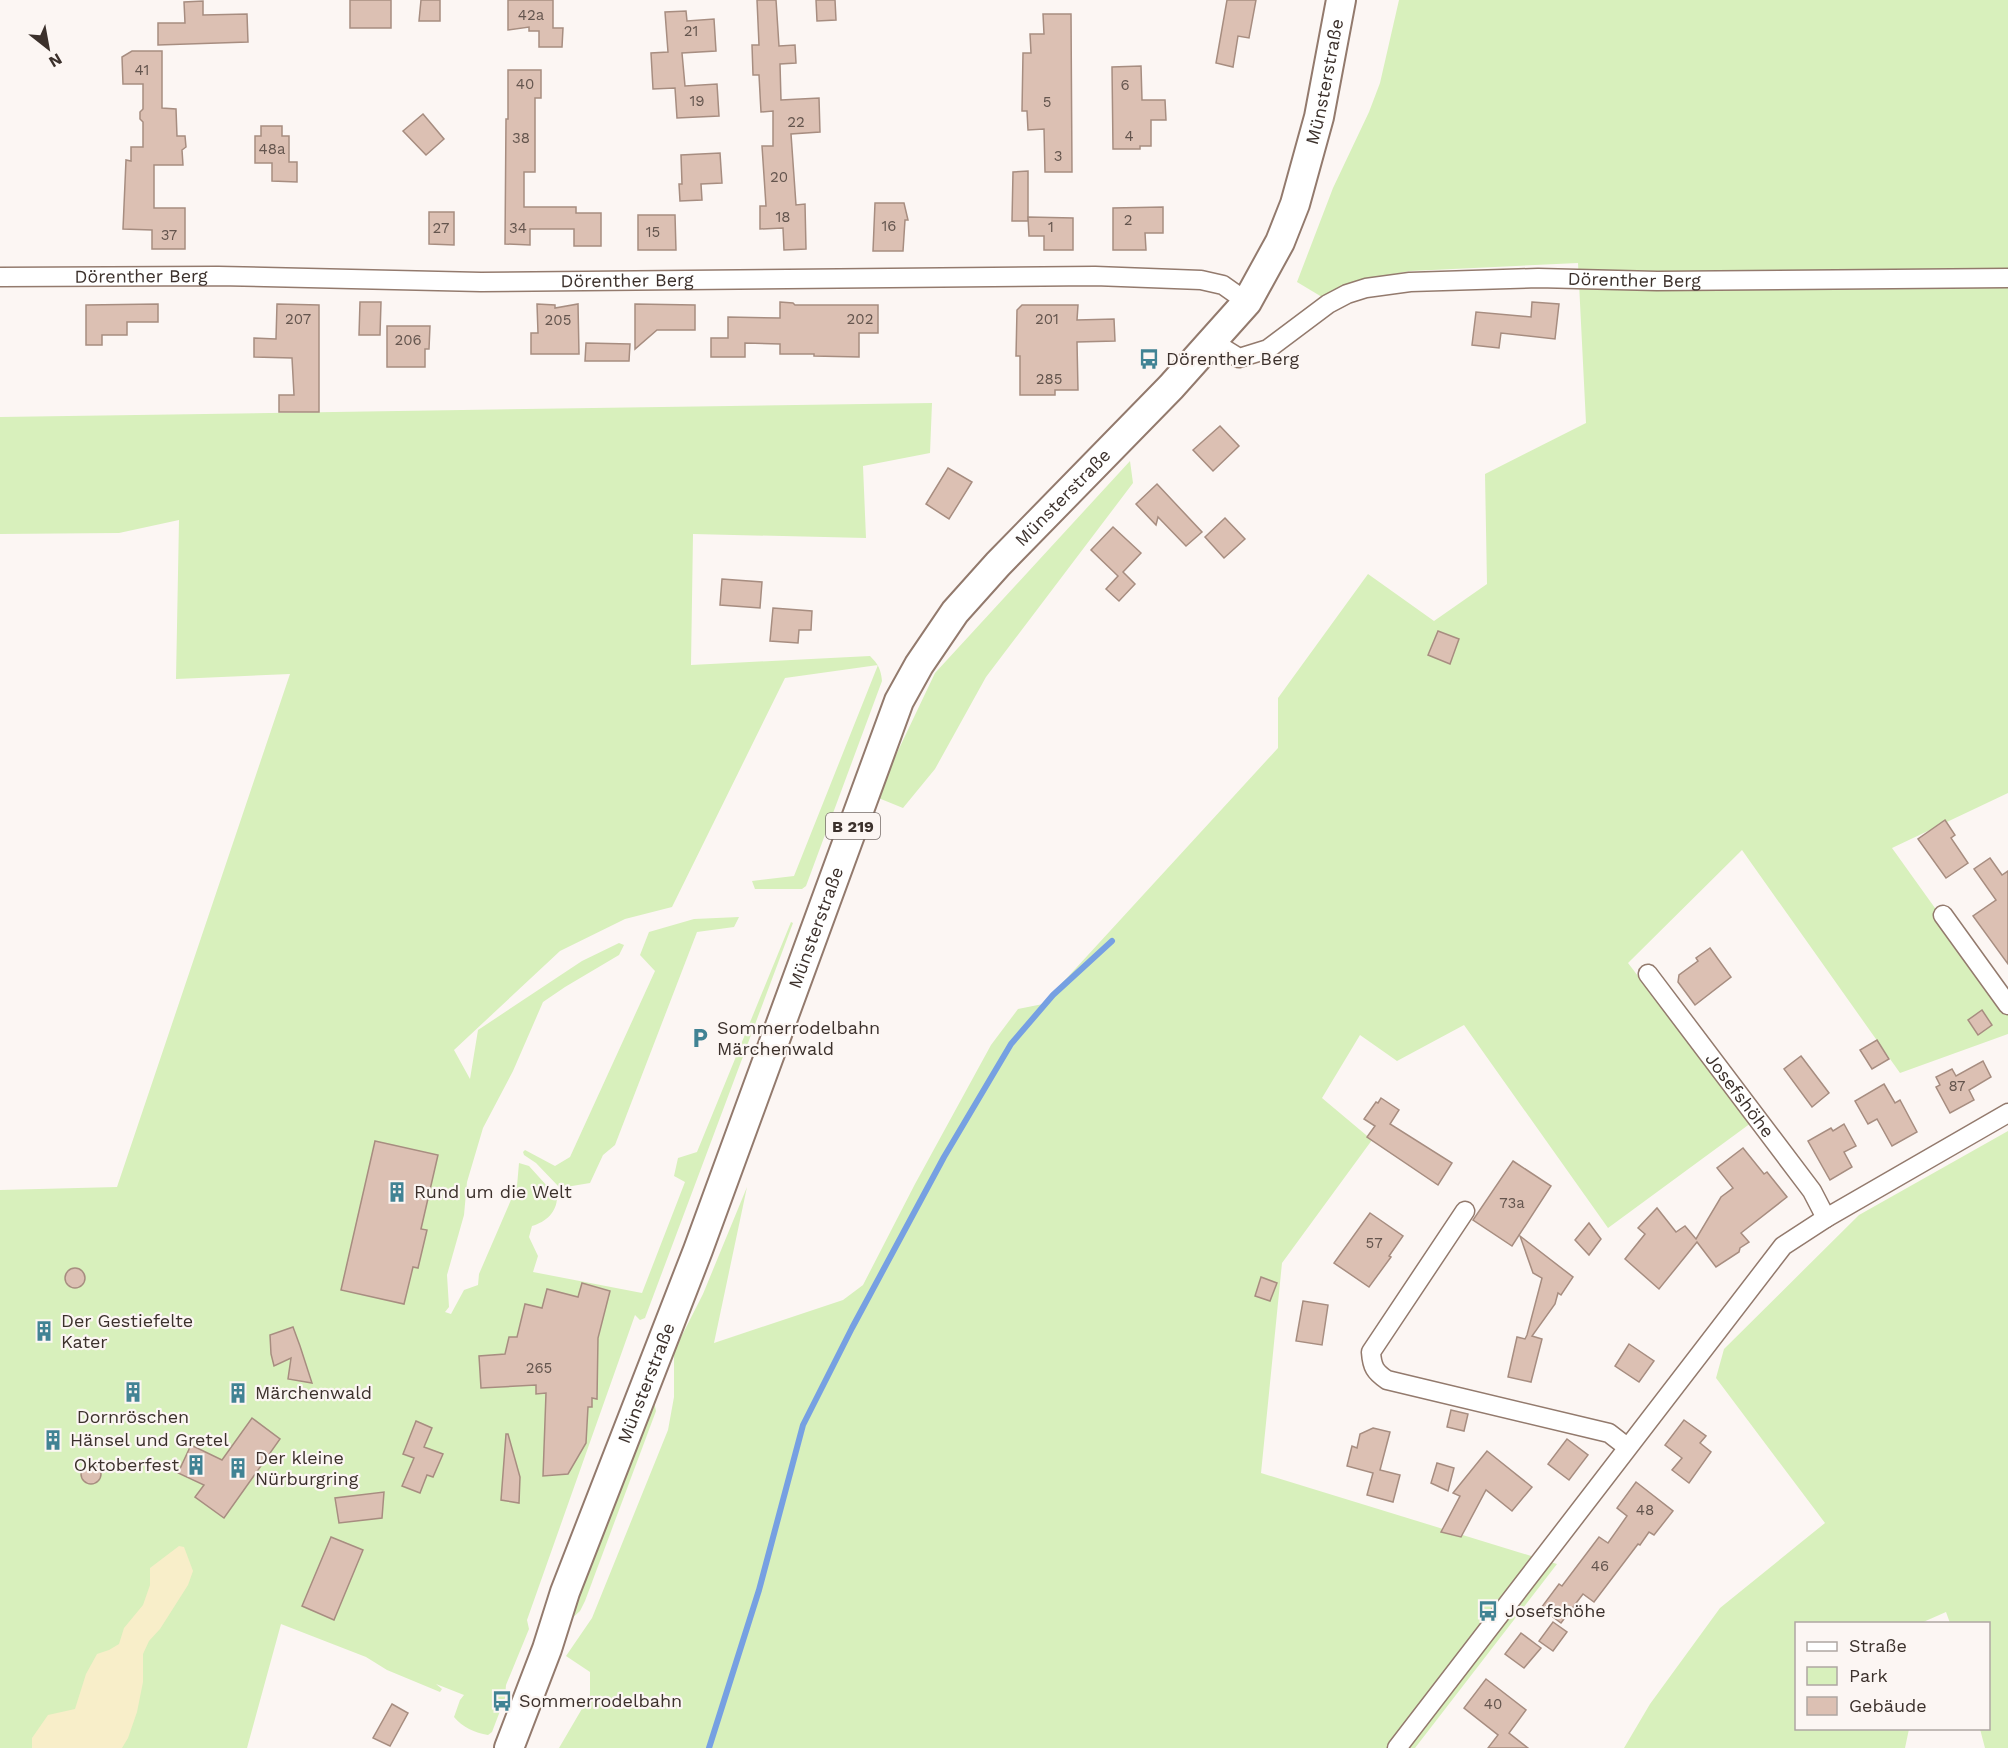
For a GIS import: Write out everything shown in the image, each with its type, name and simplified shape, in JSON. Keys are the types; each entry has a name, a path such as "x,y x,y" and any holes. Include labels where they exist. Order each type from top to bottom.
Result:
{"main road":[{"name":"Münsterstraße","path":"509,1748 547,1649 565,1592 698,1250 899,701 919,665 963,604 998,564 1213,342 1247,302 1280,242 1295,204 1319,117 1341,0"}],"street":[{"name":"Dörenther Berg","path":"0,277 218,276 481,282 1095,276 1201,280 1223,285 1247,302"},
{"name":"Dörenther Berg","path":"1213,342 1239,358 1268,349 1328,304 1347,294 1366,288 1410,282 1538,278 1657,281 2008,278"},
{"path":"1942,915 2008,1005"},
{"name":"Josefshöhe","path":"1648,974 1812,1191 1826,1218"},
{"path":"1397,1748 1783,1246 1826,1218 2008,1113"},
{"path":"1465,1211 1371,1352 1371,1365 1387,1380 1609,1433 1627,1447"}],"green space":[{"path":"1399,0 2008,0 2008,793 1892,848 2008,1010 2008,1034 1900,1073 1742,850 1628,963 1751,1123 1608,1228 1464,1025 1397,1061 1360,1035 1322,1098 1372,1140 1282,1263 1261,1473 1557,1564 1415,1748 559,1748 590,1695 590,1672 566,1656 592,1618 668,1430 674,1397 674,1351 703,1294 747,1187 714,1343 843,1300 863,1285 991,1045 1018,1009 1043,1004 1278,748 1278,698 1368,574 1434,621 1487,584 1485,474 1586,423 1578,263 1411,271 1358,280 1322,297 1297,282 1333,188 1369,112 1380,83"},
{"path":"932,403 930,453 863,466 866,538 693,534 691,665 870,656 878,665 785,678 672,907 625,919 560,951 454,1050 470,1079 478,1030 582,961 619,943 624,945 619,955 543,1002 513,1071 483,1128 467,1182 464,1215 447,1275 449,1307 445,1312 451,1314 464,1290 478,1285 479,1274 517,1186 519,1163 529,1166 557,1197 550,1216 532,1226 529,1237 538,1256 533,1272 642,1293 685,1182 674,1176 678,1158 697,1152 791,922 793,923 645,1318 640,1320 635,1315 527,1620 529,1629 506,1685 505,1698 492,1732 488,1735 474,1731 465,1727 454,1717 464,1695 436,1684 442,1689 440,1692 387,1670 366,1657 281,1624 247,1748 0,1748 0,1190 117,1187 290,674 176,679 179,520 119,533 0,534 0,417"},
{"path":"1130,461 1133,483 986,677 935,769 903,808 876,797 935,673"},
{"path":"878,666 882,681 806,886 802,889 755,889 752,881 794,876"},
{"path":"739,917 734,927 697,932 615,1145 603,1155 590,1183 560,1188 523,1152 525,1150 555,1166 570,1157 655,971 640,955 649,932 694,919"},
{"path":"2008,1131 2008,1748 1985,1748 1980,1730 1990,1730 1990,1622 1950,1622 1946,1612 1923,1622 1795,1622 1795,1730 1909,1730 1905,1748 1624,1748 1650,1704 1720,1608 1825,1523 1716,1378 1724,1349 1859,1215"},
{"path":"654,1402 656,1411 585,1601 580,1611 570,1620 649,1410"}],"sand":[{"path":"179,1546 184,1547 193,1571 188,1585 160,1629 149,1641 143,1654 143,1682 137,1712 122,1748 32,1748 32,1738 48,1715 75,1709 86,1674 97,1654 119,1644 124,1628 143,1605 150,1585 150,1568"}],"building":[{"path":"350,0 391,0 391,28 350,28"},
{"path":"421,0 440,0 440,21 419,21"},
{"path":"508,0 553,0 553,28 563,28 562,47 539,47 539,31 529,31 529,27 508,30"},
{"path":"757,0 776,0 779,46 795,45 796,63 780,64 781,100 819,98 820,132 791,134 796,205 805,204 806,249 784,250 783,228 760,229 760,206 766,206 762,146 773,146 773,111 761,112 759,75 753,75 752,45 759,45"},
{"path":"816,0 835,0 836,20 817,21"},
{"path":"1227,0 1256,0 1249,38 1238,36 1233,67 1216,63"},
{"path":"203,1 203,15 247,14 248,42 158,45 158,23 185,23 184,2"},
{"path":"686,11 687,21 714,19 716,51 682,53 685,86 717,84 719,116 677,118 675,88 653,89 651,53 668,52 665,12"},
{"path":"1043,14 1071,14 1072,172 1045,172 1044,129 1028,130 1027,111 1022,111 1023,53 1031,53 1030,34 1044,34"},
{"path":"132,51 162,51 162,108 176,109 177,136 185,136 186,147 182,150 183,165 154,165 154,208 185,208 185,249 152,249 152,230 123,229 126,160 131,161 131,147 143,147 143,122 140,119 140,112 143,109 143,84 123,84 122,57"},
{"path":"1141,66 1142,100 1165,100 1166,120 1151,120 1151,146 1140,146 1140,149 1113,149 1112,67"},
{"path":"508,70 541,70 541,98 535,98 535,172 524,172 524,207 576,207 576,213 601,213 601,246 574,246 574,229 530,229 530,245 505,244"},
{"path":"423,114 444,139 426,155 403,131"},
{"path":"261,126 282,126 282,136 289,136 289,162 297,162 297,182 272,181 272,163 255,163 255,136 261,136"},
{"path":"720,153 722,183 701,184 702,200 680,201 681,155"},
{"path":"1028,171 1028,221 1012,221 1013,172"},
{"path":"875,203 904,203 908,220 905,220 903,251 873,251"},
{"path":"1163,207 1163,233 1145,233 1146,250 1113,250 1113,208"},
{"path":"429,212 454,212 454,245 429,244"},
{"path":"638,215 675,215 676,250 638,250"},
{"path":"1028,217 1073,218 1073,250 1044,250 1044,236 1029,236"},
{"path":"360,302 381,302 380,335 359,335"},
{"path":"780,302 795,305 878,305 878,333 859,333 859,357 780,354 780,344 745,343 745,357 711,357 711,338 728,338 728,317 780,318"},
{"path":"1532,302 1559,304 1555,339 1501,333 1499,348 1472,345 1476,312 1531,317"},
{"path":"158,304 158,322 127,322 127,335 102,335 102,345 86,345 86,305"},
{"path":"277,304 319,305 319,412 279,412 279,395 294,395 292,358 254,357 254,338 276,339"},
{"path":"537,304 555,305 555,308 578,304 579,354 531,354 531,333 538,333"},
{"path":"635,304 695,305 695,330 657,330 635,349"},
{"path":"1022,305 1078,305 1077,320 1114,319 1115,341 1077,342 1078,390 1055,390 1055,395 1020,395 1020,356 1016,356 1017,310"},
{"path":"387,326 430,326 429,349 425,349 425,367 387,367"},
{"path":"586,343 630,344 629,361 585,361"},
{"path":"1220,426 1239,446 1213,471 1193,450"},
{"path":"948,468 972,482 949,519 926,504"},
{"path":"1157,484 1202,532 1186,546 1158,517 1156,525 1136,504"},
{"path":"1225,518 1245,539 1224,558 1205,537"},
{"path":"1113,527 1141,553 1123,572 1135,584 1119,601 1106,589 1118,576 1091,550"},
{"path":"722,579 762,582 760,608 720,605"},
{"path":"773,608 812,611 811,630 799,630 798,643 770,641"},
{"path":"1438,631 1459,639 1450,664 1428,655"},
{"path":"1945,820 1955,835 1951,838 1968,863 1946,878 1918,839"},
{"path":"1990,858 2002,875 2008,871 2008,964 1973,916 1996,900 1974,869"},
{"path":"1710,948 1731,977 1695,1005 1678,982 1679,975 1698,961 1696,958"},
{"path":"1982,1010 1992,1025 1978,1035 1968,1020"},
{"path":"1877,1040 1889,1059 1872,1069 1860,1050"},
{"path":"1801,1056 1829,1093 1812,1107 1784,1069"},
{"path":"1983,1061 1991,1077 1969,1090 1974,1100 1950,1113 1936,1087 1940,1085 1936,1077 1952,1069 1956,1076"},
{"path":"1884,1084 1895,1103 1900,1100 1917,1132 1892,1146 1877,1119 1868,1124 1855,1101"},
{"path":"1381,1098 1399,1110 1390,1124 1452,1163 1438,1185 1367,1137 1375,1126 1364,1119"},
{"path":"1844,1124 1856,1146 1844,1152 1852,1167 1830,1180 1808,1141 1831,1128 1833,1131"},
{"name":"Rund um die Welt","path":"375,1141 438,1155 421,1229 427,1230 418,1268 413,1267 404,1304 341,1290"},
{"path":"1743,1148 1764,1174 1767,1172 1787,1197 1741,1233 1749,1242 1740,1248 1739,1252 1716,1267 1697,1242 1659,1289 1625,1259 1645,1234 1638,1228 1657,1208 1676,1232 1685,1226 1696,1239 1721,1197 1733,1188 1717,1168"},
{"path":"1513,1161 1551,1186 1512,1246 1473,1220"},
{"path":"1370,1213 1403,1236 1369,1287 1334,1263"},
{"path":"1589,1223 1601,1239 1589,1255 1575,1240"},
{"path":"1520,1236 1573,1277 1561,1295 1558,1293 1555,1304 1532,1336 1542,1339 1531,1382 1508,1377 1517,1337 1525,1339 1527,1335 1542,1278 1533,1273"},
{"path":"75,1268 82,1271 85,1278 82,1285 75,1288 68,1285 65,1278 68,1271"},
{"path":"1261,1277 1277,1283 1270,1301 1255,1296"},
{"path":"582,1283 610,1291 598,1338 597,1399 592,1398 592,1407 588,1407 586,1443 568,1474 543,1476 546,1393 536,1394 536,1385 481,1388 479,1356 505,1354 509,1337 517,1337 525,1304 542,1308 547,1289 578,1297"},
{"path":"1303,1301 1328,1305 1322,1345 1296,1341"},
{"path":"293,1327 312,1383 288,1379 291,1358 274,1366 270,1335"},
{"path":"1629,1344 1654,1361 1639,1382 1615,1366"},
{"path":"1451,1410 1468,1414 1464,1431 1447,1427"},
{"name":"Der kleine Nürburgring","path":"252,1418 280,1439 224,1518 195,1497 204,1485 178,1473 191,1445 222,1460"},
{"path":"1684,1420 1706,1436 1700,1443 1711,1452 1689,1483 1672,1470 1682,1458 1665,1445"},
{"path":"416,1421 432,1428 424,1447 443,1454 433,1477 427,1475 420,1493 402,1486 414,1458 403,1454"},
{"path":"1373,1428 1390,1432 1380,1470 1400,1475 1393,1502 1367,1495 1373,1473 1347,1466 1352,1446 1357,1448 1360,1434"},
{"path":"506,1434 508,1434 520,1477 519,1503 501,1500"},
{"path":"1567,1439 1588,1455 1569,1480 1548,1464"},
{"path":"1487,1451 1532,1487 1512,1511 1486,1490 1461,1537 1441,1532 1460,1496 1453,1493"},
{"path":"1437,1463 1454,1468 1448,1491 1431,1483"},
{"path":"91,1464 98,1467 101,1474 98,1481 91,1484 84,1481 81,1474 84,1467"},
{"path":"1636,1482 1673,1511 1654,1535 1649,1532 1640,1545 1638,1544 1594,1602 1583,1594 1561,1623 1541,1608 1559,1584 1562,1586 1599,1537 1608,1543 1627,1516 1617,1508"},
{"path":"384,1492 382,1518 339,1523 335,1498"},
{"path":"331,1537 363,1550 334,1620 302,1606"},
{"path":"1553,1622 1567,1632 1553,1651 1539,1641"},
{"path":"1521,1633 1541,1648 1524,1668 1505,1654"},
{"path":"1486,1679 1526,1710 1509,1733 1528,1748 1488,1748 1498,1735 1464,1708"},
{"path":"392,1704 408,1713 390,1746 373,1738"}],"waterway":[{"path":"709,1748 759,1590 803,1425 944,1157 1011,1044 1053,995 1112,941"}],"place":[{"name":"Dörenther Berg","path":"1149,359"},
{"name":"Sommerrodelbahn Märchenwald","path":"700,1038"},
{"name":"Rund um die Welt","path":"397,1192"},
{"name":"Der Gestiefelte Kater","path":"44,1331"},
{"name":"Dornröschen","path":"133,1392"},
{"name":"Märchenwald","path":"238,1393"},
{"name":"Hänsel und Gretel","path":"53,1440"},
{"name":"Oktoberfest","path":"196,1465"},
{"name":"Der kleine Nürburgring","path":"238,1468"},
{"name":"Josefshöhe","path":"1488,1611"},
{"name":"Sommerrodelbahn","path":"502,1701"}]}
